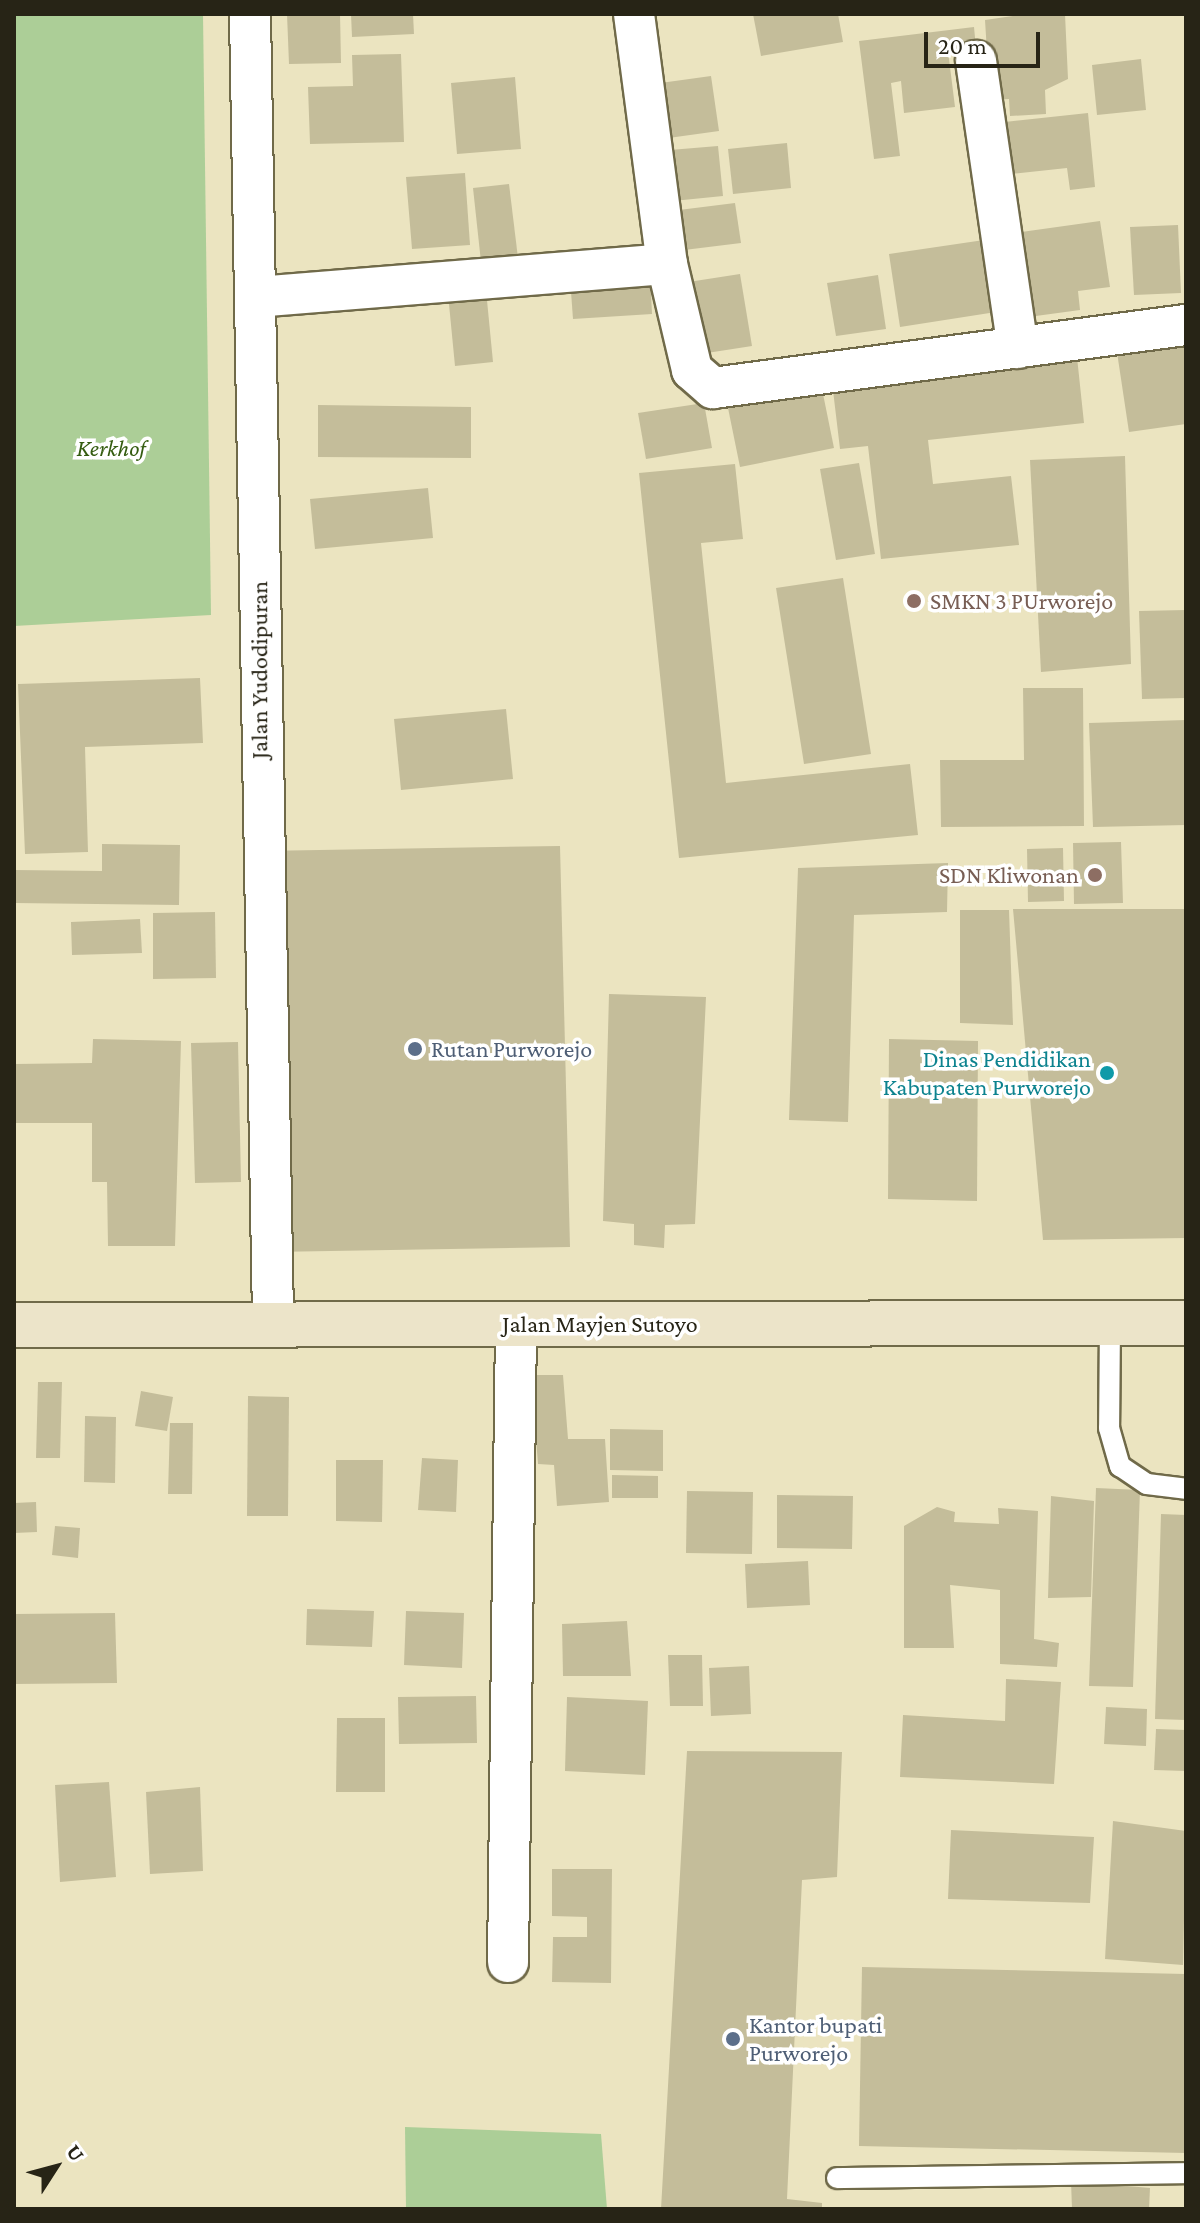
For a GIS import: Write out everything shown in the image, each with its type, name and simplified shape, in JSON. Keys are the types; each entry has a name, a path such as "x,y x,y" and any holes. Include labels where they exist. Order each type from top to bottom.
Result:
{"main road":[{"name":"Jalan Mayjen Sutoyo","path":"14,1325 1186,1323"}],"street":[{"name":"Jalan Yudodipuran","path":"250,14 273,1325"},
{"path":"634,14 667,264 692,370 713,388 1186,325"},
{"path":"976,61 1018,348"},
{"path":"256,297 667,264"},
{"path":"508,1962 516,1324"}],"lane":[{"path":"1110,1323 1109,1428 1120,1466 1147,1484 1186,1489"},
{"path":"837,2178 1186,2173"}],"green space":[{"name":"Kerkhof","path":"14,14 203,14 211,615 14,626"},
{"path":"405,2127 601,2134 607,2209 406,2209"}],"building":[{"path":"287,14 340,14 341,63 289,64"},
{"path":"351,14 413,14 414,34 352,37"},
{"path":"753,14 838,14 843,42 761,56"},
{"path":"1027,14 1065,14 1068,79 1045,90 1046,114 1010,116 1009,99 990,100 985,20"},
{"path":"974,27 976,48 948,51 955,107 904,113 901,81 891,83 900,156 874,159 859,41"},
{"path":"401,54 404,142 310,144 308,87 353,86 352,55"},
{"path":"1141,59 1146,110 1097,115 1092,65"},
{"path":"711,76 719,131 654,140 646,85"},
{"path":"515,77 521,149 457,154 451,83"},
{"path":"1088,113 1095,187 1070,190 1067,168 1001,175 996,123"},
{"path":"787,143 791,188 733,194 728,149"},
{"path":"718,146 723,196 663,202 658,151"},
{"path":"465,173 470,245 412,249 406,177"},
{"path":"509,184 518,258 481,262 473,188"},
{"path":"735,203 741,243 676,251 671,211"},
{"path":"1100,221 1110,287 1078,291 1080,310 1021,318 1008,234"},
{"path":"1178,225 1181,293 1134,295 1130,227"},
{"path":"984,240 996,312 900,327 889,254"},
{"path":"650,273 652,314 573,319 570,278"},
{"path":"740,274 752,346 694,355 682,283"},
{"path":"878,275 886,329 836,336 827,283"},
{"path":"486,290 493,362 455,366 448,294"},
{"path":"1186,329 1186,424 1129,432 1115,339"},
{"path":"1077,357 1084,423 928,440 933,484 1011,476 1019,545 881,559 868,446 840,449 832,382"},
{"path":"822,389 834,448 740,467 728,408"},
{"path":"704,403 712,448 646,459 638,413"},
{"path":"318,405 471,407 471,458 318,457"},
{"path":"1125,456 1131,664 1041,672 1030,460"},
{"path":"859,463 875,554 836,560 820,469"},
{"path":"735,464 743,539 701,543 726,783 910,764 918,835 679,858 639,473"},
{"path":"428,488 433,538 315,549 310,499"},
{"path":"843,578 871,754 804,764 776,588"},
{"path":"1186,610 1186,698 1142,699 1139,611"},
{"path":"200,678 203,743 85,747 88,852 25,854 18,684"},
{"path":"1023,688 1083,688 1084,826 941,827 940,760 1024,760"},
{"path":"506,709 513,779 401,790 394,719"},
{"path":"1186,720 1186,825 1093,827 1089,723"},
{"path":"1121,842 1123,903 1074,904 1073,843"},
{"path":"102,844 180,845 179,905 14,903 14,870 102,871"},
{"name":"Rutan Purworejo","path":"560,846 570,1247 271,1252 261,851"},
{"path":"1063,848 1064,901 1028,902 1027,849"},
{"path":"948,863 947,912 854,915 848,1122 789,1120 798,868"},
{"name":"Dinas Pendidikan Kabupaten Purworejo","path":"1013,909 1186,909 1186,1238 1043,1240"},
{"path":"960,910 1009,910 1013,1025 960,1023"},
{"path":"215,912 216,978 153,979 153,913"},
{"path":"140,919 142,953 72,955 71,922"},
{"path":"609,994 706,997 695,1224 665,1225 664,1248 634,1245 634,1224 603,1221"},
{"path":"93,1039 181,1041 175,1246 108,1246 107,1182 92,1182 92,1123 14,1123 14,1064 92,1063"},
{"path":"889,1039 978,1041 977,1201 888,1199"},
{"path":"238,1042 241,1182 195,1183 191,1043"},
{"path":"531,1375 563,1375 568,1439 605,1439 609,1502 557,1506 554,1465 538,1464"},
{"path":"38,1382 62,1382 60,1458 36,1458"},
{"path":"141,1391 173,1397 167,1431 135,1426"},
{"path":"248,1396 289,1397 288,1516 247,1516"},
{"path":"85,1416 116,1417 115,1483 84,1482"},
{"path":"170,1423 193,1423 192,1494 168,1494"},
{"path":"610,1429 663,1430 663,1471 610,1470"},
{"path":"422,1458 458,1460 456,1512 418,1510"},
{"path":"336,1460 383,1460 382,1522 336,1521"},
{"path":"612,1475 658,1476 658,1498 612,1498"},
{"path":"1096,1488 1140,1490 1133,1687 1089,1686"},
{"path":"687,1491 753,1492 752,1554 686,1553"},
{"path":"777,1495 853,1496 852,1549 777,1548"},
{"path":"1051,1496 1094,1501 1091,1597 1048,1598"},
{"path":"36,1502 37,1532 14,1533 14,1503"},
{"path":"937,1507 955,1512 954,1522 999,1524 998,1508 1038,1511 1034,1639 1059,1643 1057,1667 1000,1664 1000,1590 950,1585 954,1648 904,1648 904,1526"},
{"path":"1161,1514 1186,1515 1186,1720 1155,1719"},
{"path":"55,1526 80,1528 78,1558 52,1555"},
{"path":"808,1561 810,1605 747,1608 745,1564"},
{"path":"307,1609 374,1611 372,1647 306,1645"},
{"path":"406,1611 464,1613 462,1668 404,1665"},
{"path":"115,1613 117,1683 14,1684 14,1614"},
{"path":"627,1621 631,1676 563,1676 562,1624"},
{"path":"668,1655 702,1655 703,1706 670,1706"},
{"path":"749,1666 751,1714 711,1716 709,1668"},
{"path":"1006,1679 1061,1682 1054,1784 900,1777 903,1715 1005,1721"},
{"path":"476,1696 477,1743 399,1744 398,1697"},
{"path":"567,1697 648,1701 645,1775 565,1771"},
{"path":"1106,1707 1147,1709 1146,1746 1104,1744"},
{"path":"337,1718 385,1718 385,1792 336,1792"},
{"path":"1156,1729 1186,1730 1186,1771 1154,1770"},
{"name":"Kantor bupati Purworejo","path":"687,1751 842,1752 837,1877 802,1880 787,2199 822,2203 822,2209 661,2209"},
{"path":"109,1782 116,1877 60,1882 55,1785"},
{"path":"200,1787 203,1871 150,1874 146,1792"},
{"path":"1113,1821 1186,1831 1183,1965 1105,1959"},
{"path":"951,1830 1094,1837 1090,1903 948,1899"},
{"path":"552,1869 612,1869 611,1983 552,1982 553,1937 587,1937 587,1917 552,1916"},
{"path":"862,1967 1186,1974 1186,2153 859,2146"},
{"path":"1071,2181 1150,2188 1149,2209 1072,2209"}],"place":[{"name":"SMKN 3 PUrworejo","path":"914,601"},
{"name":"SDN Kliwonan","path":"1095,875"},
{"name":"Rutan Purworejo","path":"415,1049"},
{"name":"Dinas Pendidikan Kabupaten Purworejo","path":"1107,1073"},
{"name":"Kantor bupati Purworejo","path":"733,2039"}]}
